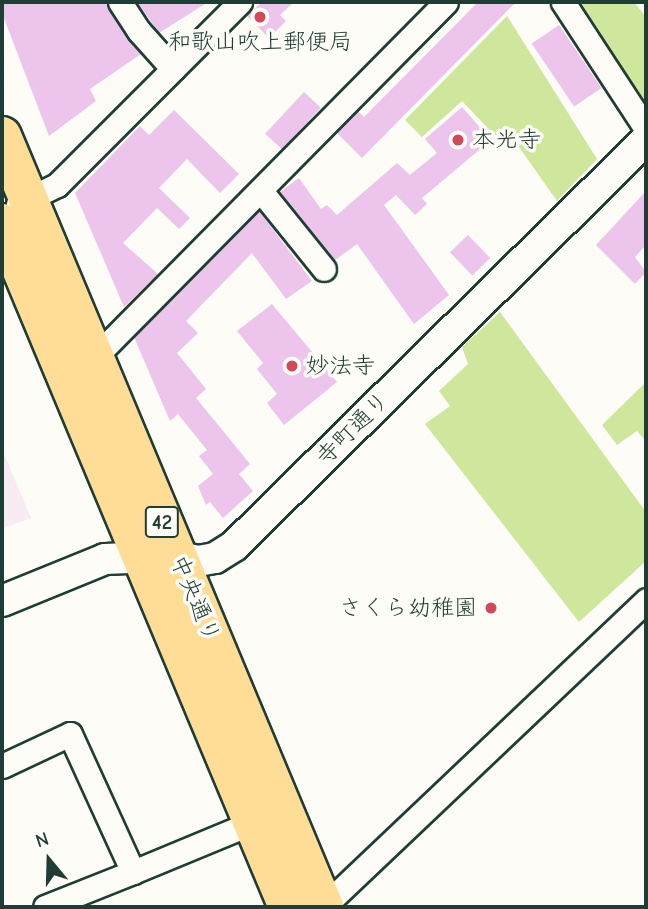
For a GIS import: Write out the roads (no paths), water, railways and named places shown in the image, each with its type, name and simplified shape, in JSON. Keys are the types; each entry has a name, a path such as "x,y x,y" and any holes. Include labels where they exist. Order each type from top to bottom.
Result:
{"highway":[{"name":"中央通り","path":"2,136 11,211 80,367 158,556 314,907"},
{"name":"中央通り","path":"158,556 254,822 314,907"}],"street":[{"path":"120,2 139,32 173,69"},
{"path":"11,211 57,185 240,2"},
{"path":"80,367 261,191 446,2"},
{"path":"563,2 646,130"},
{"name":"寺町通り","path":"2,601 105,559 158,556 198,561 215,558 234,546 646,140"},
{"path":"261,191 324,269"},
{"path":"314,907 646,600"},
{"path":"2,766 70,734 133,872"},
{"path":"45,907 254,822"}],"place":[{"name":"和歌山吹上郵便局","path":"260,17"},
{"name":"本光寺","path":"458,140"},
{"name":"妙法寺","path":"292,366"},
{"name":"さくら幼稚園","path":"491,608"}]}
